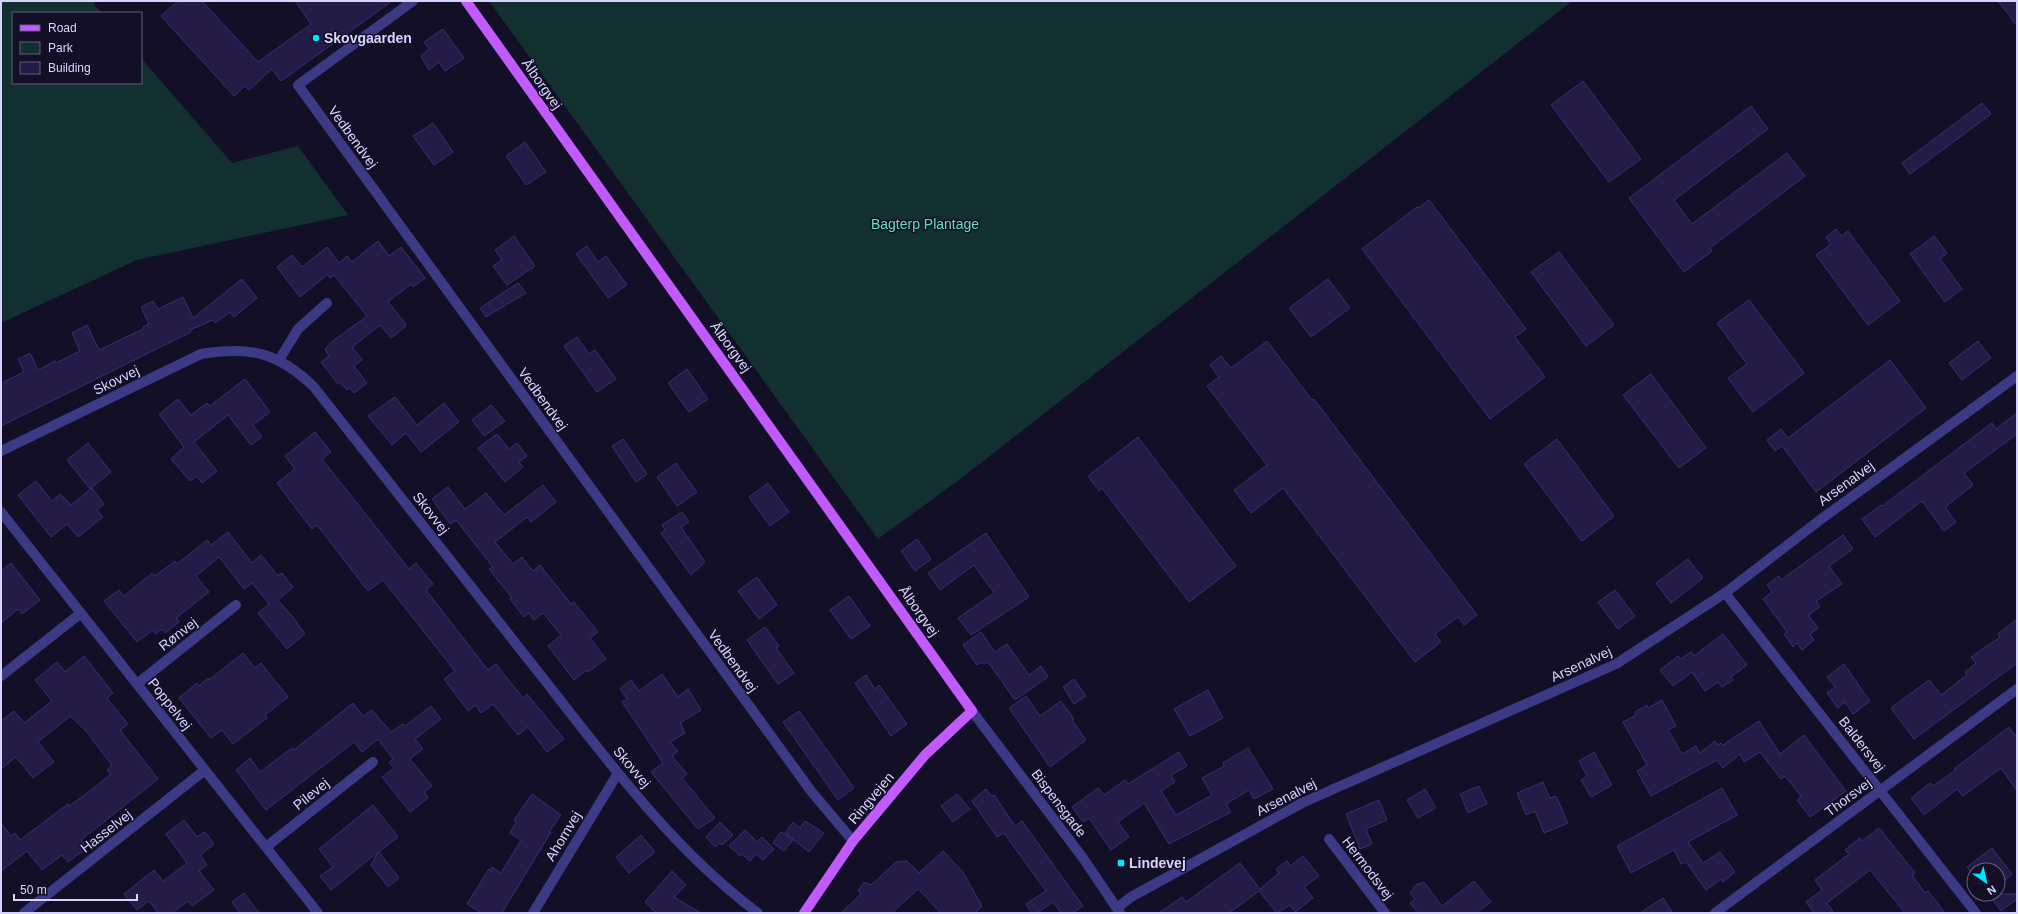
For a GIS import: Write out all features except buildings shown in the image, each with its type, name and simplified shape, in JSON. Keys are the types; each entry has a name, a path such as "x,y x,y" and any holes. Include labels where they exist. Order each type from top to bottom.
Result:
{"main road":[{"name":"Ålborgvej","path":"466,1 972,711"},
{"name":"Ringvejen","path":"804,913 853,842 925,755 972,711"}],"street":[{"name":"Vedbendvej","path":"413,1 298,85 810,791 853,842"},
{"path":"279,360 298,329 327,303"},
{"name":"Skovvej","path":"1,451 201,354 228,350 254,352 279,360 298,372 314,387 618,773 674,840 726,889 758,913"},
{"name":"Arsenalvej","path":"1118,910 1131,897 1302,803 1616,664 1725,593 1820,520 2017,376"},
{"name":"Poppelvej","path":"1,512 318,913"},
{"name":"Baldersvej","path":"1725,593 1976,913"},
{"name":"Rønvej","path":"137,684 236,605"},
{"path":"1,676 81,613"},
{"name":"Thorsvej","path":"1715,913 2017,689"},
{"name":"Bispensgade","path":"972,711 1083,858 1118,910"},
{"name":"Pilevej","path":"266,847 373,762"},
{"name":"Hasselvej","path":"24,913 205,770"},
{"name":"Ahornvej","path":"533,913 618,773"},
{"name":"Hermodsvej","path":"1329,839 1385,913"}],"green space":[{"path":"1,1 96,1 94,4 101,12 12,12 12,84 142,84 142,59 232,163 298,146 348,215 137,260 1,323"},
{"name":"Bagterp Plantage","path":"489,1 1572,1 959,480 878,539"}],"place":[{"name":"Skovgaarden","path":"316,38"},
{"name":"Lindevej","path":"1121,863"}]}
